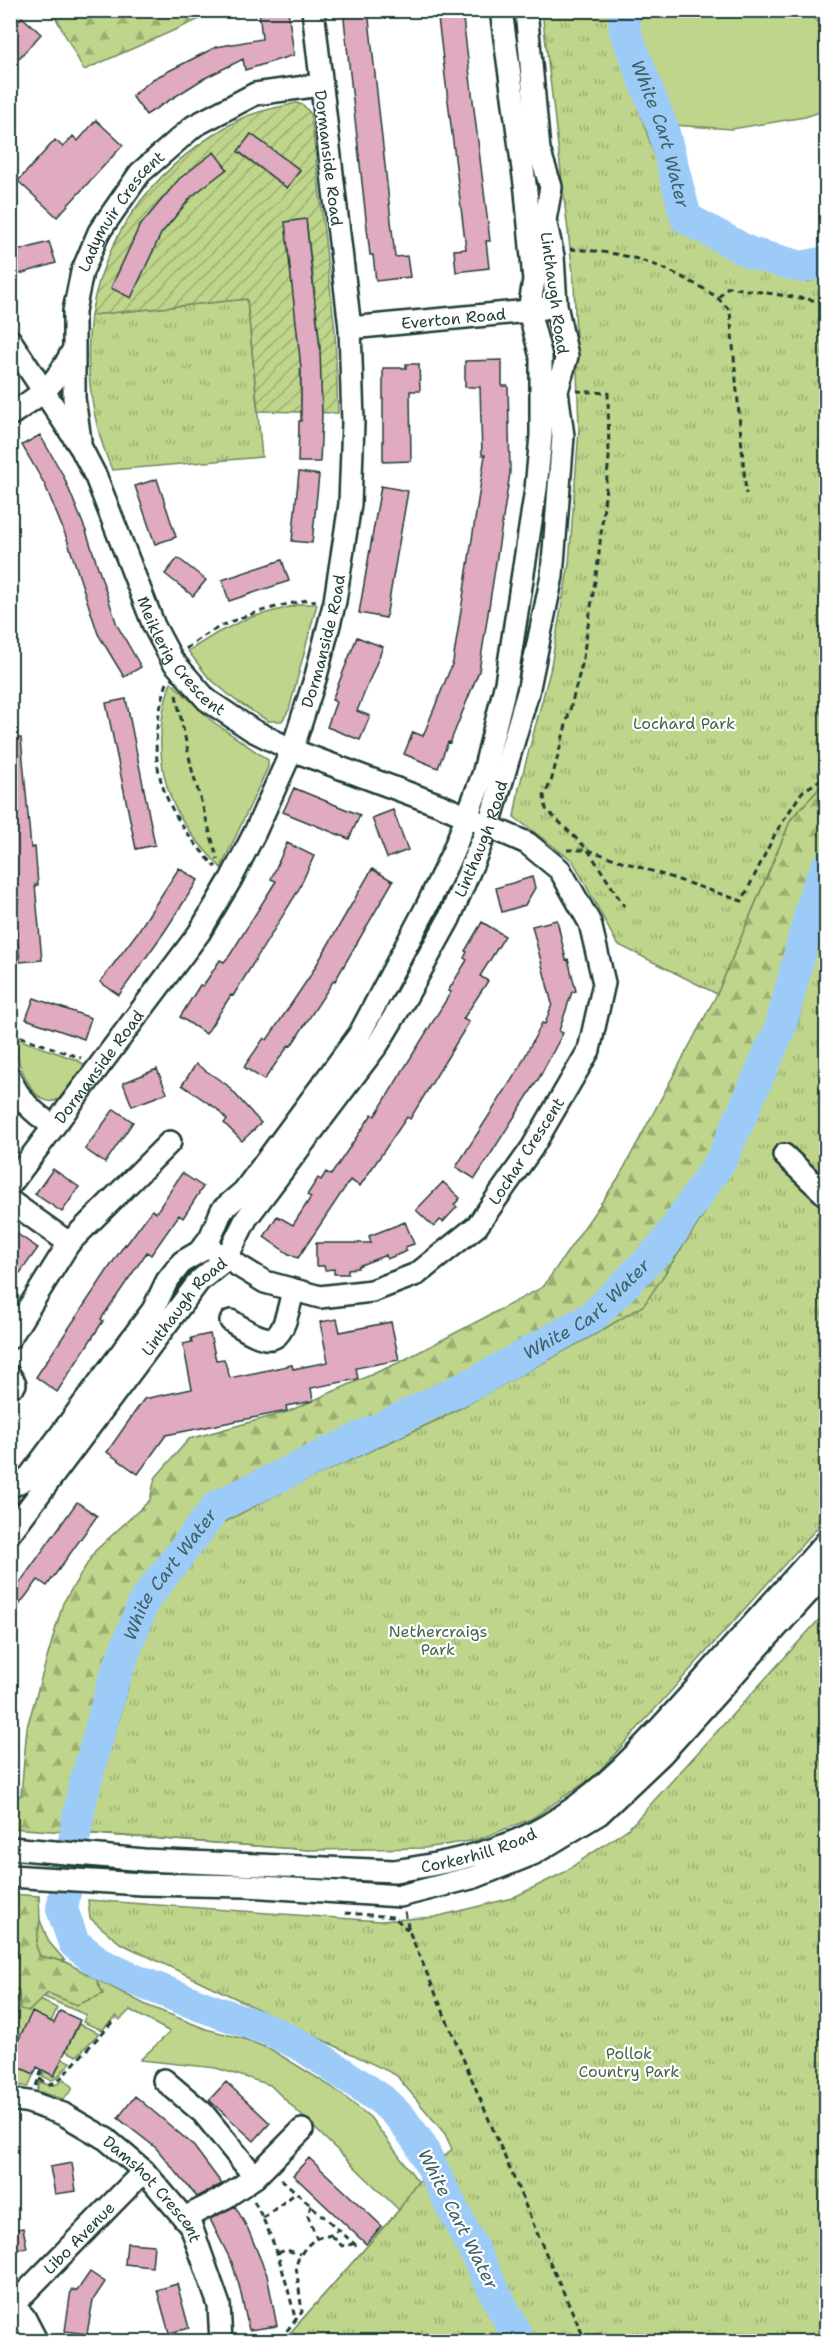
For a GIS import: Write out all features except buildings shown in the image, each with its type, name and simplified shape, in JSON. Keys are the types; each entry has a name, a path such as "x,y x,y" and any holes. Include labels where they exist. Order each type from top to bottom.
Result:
{"street":[{"name":"Dormanside Road","path":"10,1185 199,933 250,842 292,750 316,676 335,601 350,504 354,422 350,328 313,10"},
{"name":"Linthaugh Road","path":"10,1487 29,1477 153,1310 167,1281 182,1262 199,1252 205,1245 222,1210 244,1191 359,1035 453,852 483,776 506,683 536,489 541,436 541,357 529,311 534,280 526,191 501,10"},
{"name":"Linthaugh Road","path":"10,1533 17,1511 200,1281 226,1259 246,1219 378,1044 449,919 489,825 528,692 552,576 563,436 557,392 567,356 556,305 553,256 545,220 551,187 539,150 526,10"},
{"name":"Ladymuir Crescent","path":"81,448 74,398 72,352 74,311 82,272 99,232 140,173 194,126 255,94 320,85"},
{"name":"Everton Road","path":"350,328 529,311 556,305"},
{"name":"Meiklerig Crescent","path":"10,340 81,448 96,477 153,626 172,660 207,700 252,730 292,750 489,825"},
{"path":"10,415 45,392 60,375 72,352"},
{"name":"Lochar Crescent","path":"205,1245 265,1282 293,1291 320,1296 372,1291 417,1274 477,1226 532,1148 589,1050 604,983 590,922 560,870 527,843 489,825"},
{"path":"10,1078 17,1094 53,1126"},
{"path":"10,1338 69,1243 170,1142"},
{"path":"784,1155 826,1195"},
{"path":"10,1201 69,1243"},
{"path":"231,1321 259,1337 270,1339 280,1333 284,1327 293,1291"},
{"name":"Corkerhill Road","path":"10,1848 144,1860 394,1871 434,1865 486,1852 544,1827 594,1795 644,1745 826,1542"},
{"name":"Corkerhill Road","path":"10,1876 142,1884 247,1886 400,1896 475,1877 534,1854 599,1814 655,1762 826,1573"},
{"path":"61,1879 63,1853"},
{"path":"164,2080 203,2114 255,2176"},
{"name":"Damshot Crescent","path":"10,2098 63,2114 106,2139 144,2171 190,2226 219,2305 229,2340"},
{"path":"184,2218 226,2197 255,2176 302,2130"},
{"name":"Libo Avenue","path":"12,2304 144,2171"},
{"path":"12,2304 24,2317 37,2342"}],"path":[{"path":"10,22 21,11"},
{"path":"553,256 566,249 598,251 646,260 719,297 730,310 746,494"},
{"path":"719,297 728,287 826,302"},
{"path":"574,391 608,393 609,458 598,562 582,664 551,782 544,796 546,809 588,850 624,906"},
{"path":"191,644 220,627 252,613 307,600"},
{"path":"168,682 156,730 157,756 162,783 170,807 184,831 222,873"},
{"path":"174,684 192,770 221,868"},
{"path":"537,851 588,850 742,901 776,832 802,792 826,776"},
{"path":"10,1033 79,1057"},
{"path":"410,1931 543,2247 586,2342"},
{"path":"39,2079 51,2084 59,2080 116,2018"},
{"path":"255,2176 296,2193 358,2247"},
{"path":"255,2176 263,2218 278,2253 296,2318"},
{"path":"263,2218 296,2193"},
{"path":"311,2205 308,2216 316,2239"},
{"path":"229,2340 280,2339 302,2312 296,2266 300,2254 316,2239 332,2236 338,2230"},
{"path":"332,2236 342,2246 354,2243"},
{"path":"278,2253 286,2250 300,2254"}],"shaded area":[{"path":"807,11 826,11 826,29"}],"green space":[{"path":"215,10 216,12 84,70 52,11"},
{"name":"Lochard Park","path":"542,11 612,11 613,28 678,229 743,266 808,282 826,276 826,781 791,819 717,994 617,944 573,861 514,817 519,788 550,671 569,564 579,429 574,282"},
{"path":"632,11 807,11 826,29 826,110 805,117 732,129 672,125 633,20"},
{"path":"296,103 303,105 311,114 335,331 338,413 258,411 247,299 91,315 98,283 109,253 141,200 162,177 210,137 238,120","holes":["251,134 300,170 287,188 238,152","306,219 315,293 294,295 286,222","317,314 320,349 300,351 297,316","320,368 322,403 301,404 300,369"]},
{"path":"247,299 262,457 112,470 99,432 91,394 88,355 91,315"},
{"path":"301,604 317,604 289,710 282,721 268,721 235,700 208,677 188,651 248,618"},
{"path":"171,682 212,721 268,760 268,767 221,868 188,829 170,795 165,777 161,739 162,720"},
{"path":"826,781 826,1022 313,1838 310,1850 11,1828 10,1800 21,1795 27,1727 63,1603 95,1551 150,1500 155,1478 189,1439 287,1412 400,1362 543,1287 619,1177 717,994 791,819"},
{"name":"Nethercraigs Park","path":"826,908 826,1518 596,1775 531,1819 477,1840 425,1848 310,1850 86,1833 141,1641 162,1592 221,1524 285,1490 442,1418 644,1305 701,1219 731,1163 798,1024 817,927"},
{"path":"12,1037 77,1060 85,1065 59,1099 50,1101 41,1098 33,1091 21,1068"},
{"name":"Pollok Country Park","path":"826,1612 826,2341 283,2341 399,2210 414,2186 452,2149 445,2134 396,2075 120,1943 90,1918 88,1900 380,1921 435,1917 512,1898 561,1874 629,1828"},
{"path":"10,1894 39,1896 40,1920 36,1946 40,1956 66,1962 96,1979 103,1994 77,2005 48,1993 29,2011 20,2009 19,1991 11,1986"},
{"path":"40,1920 49,1942 66,1962 40,1956 36,1946"},
{"path":"96,1979 146,2005 206,2029 244,2039 272,2050 332,2087 370,2117 431,2199 500,2341 246,2342 241,2340 283,2341 399,2210 270,2085 216,2068 140,2060 170,2032 130,2010 120,2020 116,2016 102,2030 83,2022 86,2015 44,1997 48,1993 103,1994"},
{"path":"11,1986 19,1991 29,2011 40,2000 57,2008 51,2022 32,2013 11,2057"},
{"path":"79,2024 99,2033 77,2056 66,2051"},
{"path":"62,2059 71,2062 57,2078 51,2080 42,2076 45,2071 54,2076"},
{"path":"11,2063 34,2074 28,2087 11,2084"},
{"path":"64,2079 72,2090 63,2099 37,2091 40,2082 53,2085"}],"waterway":[{"name":"White Cart Water","path":"624,10 625,31 663,129 686,218 750,253 802,267 826,262"},
{"name":"White Cart Water","path":"520,2342 420,2144 401,2118 382,2100 304,2047 272,2031 135,1980 101,1964 74,1943 62,1909 82,1795 113,1682 144,1601 217,1506 476,1382 592,1317 664,1245 723,1157 781,1026 816,890 826,868"}]}
